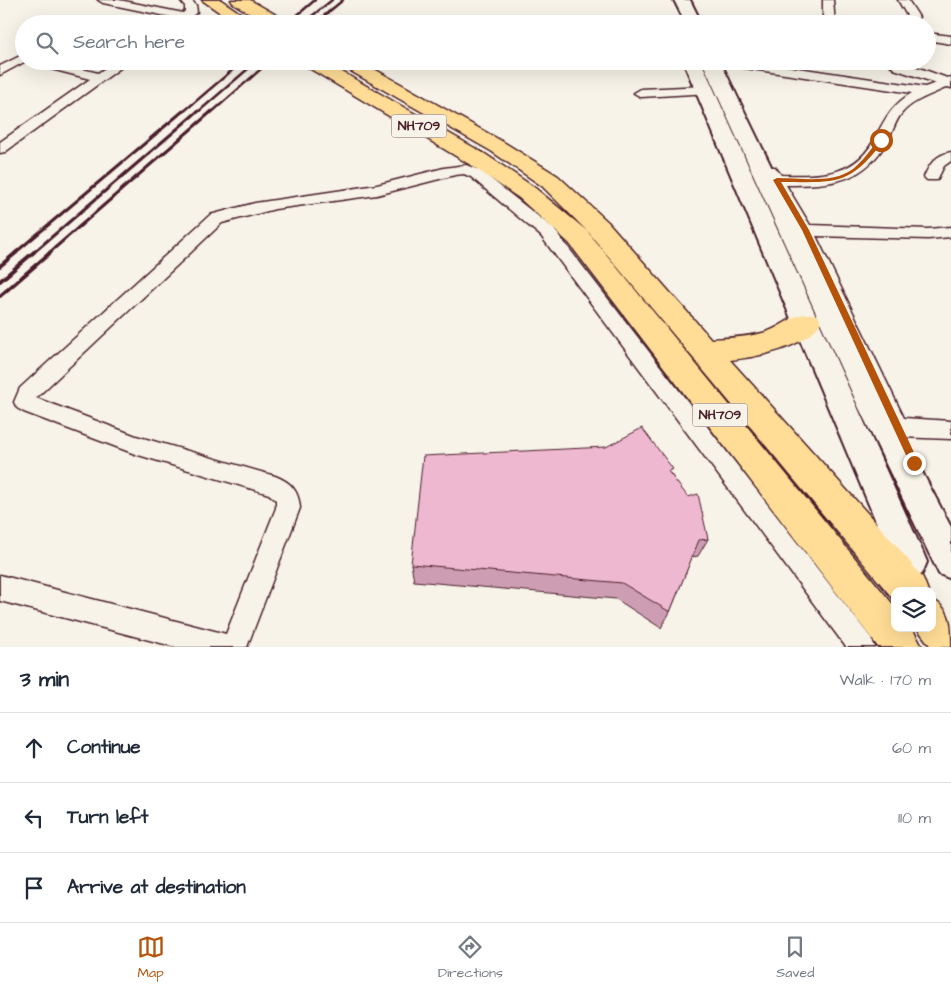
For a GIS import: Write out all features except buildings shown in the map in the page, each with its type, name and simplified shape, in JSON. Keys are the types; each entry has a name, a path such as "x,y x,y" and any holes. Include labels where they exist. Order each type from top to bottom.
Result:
{"highway":[{"path":"210,0 234,15"},
{"path":"239,0 265,15"},
{"name":"NH709","path":"325,70 477,159 539,187 599,228 704,350 905,575"},
{"name":"NH709","path":"362,70 498,147 539,187 902,647"},
{"path":"704,350 730,350 778,340 795,332 807,322"},
{"path":"936,623 951,642"}],"main road":[{"path":"682,0 690,15"},
{"path":"696,70 807,322 857,443 905,575"},
{"path":"715,70 870,400 947,546 905,575 861,594"}],"street":[{"path":"102,0 161,15"},
{"path":"828,0 829,15"},
{"path":"903,0 912,15"},
{"path":"187,15 191,12 191,2"},
{"path":"936,38 951,40"},
{"path":"8,54 15,56"},
{"path":"0,71 15,63"},
{"path":"70,70 101,78"},
{"path":"0,149 112,70"},
{"path":"784,70 929,92"},
{"path":"910,70 950,83"},
{"path":"777,180 824,180 844,176 855,171 881,140 889,121 898,108 950,83"},
{"path":"641,93 705,90"},
{"path":"749,141 777,180 805,230 897,427 947,546"},
{"path":"932,177 938,162 943,158 951,156"},
{"path":"234,647 288,508 288,498 284,491 275,486 135,445 48,413 24,402 27,394 216,219 257,207 375,190 466,169 476,174 547,232 862,647"},
{"path":"805,230 928,234 951,232"},
{"path":"897,427 951,430"},
{"path":"0,588 226,647"}],"railway":[{"path":"298,15 315,0"},
{"path":"313,15 332,0"},
{"path":"325,15 343,0"},
{"path":"182,113 232,70"},
{"path":"197,113 247,70"},
{"path":"211,113 260,70"},
{"path":"15,253 183,111"},
{"path":"33,253 198,111"},
{"path":"49,253 212,111"},
{"path":"0,266 17,252"},
{"path":"0,281 34,252"},
{"path":"0,296 51,252"}],"route":[{"path":"881,140 855,171 844,176 824,180 777,180 805,230 914,463"}]}
